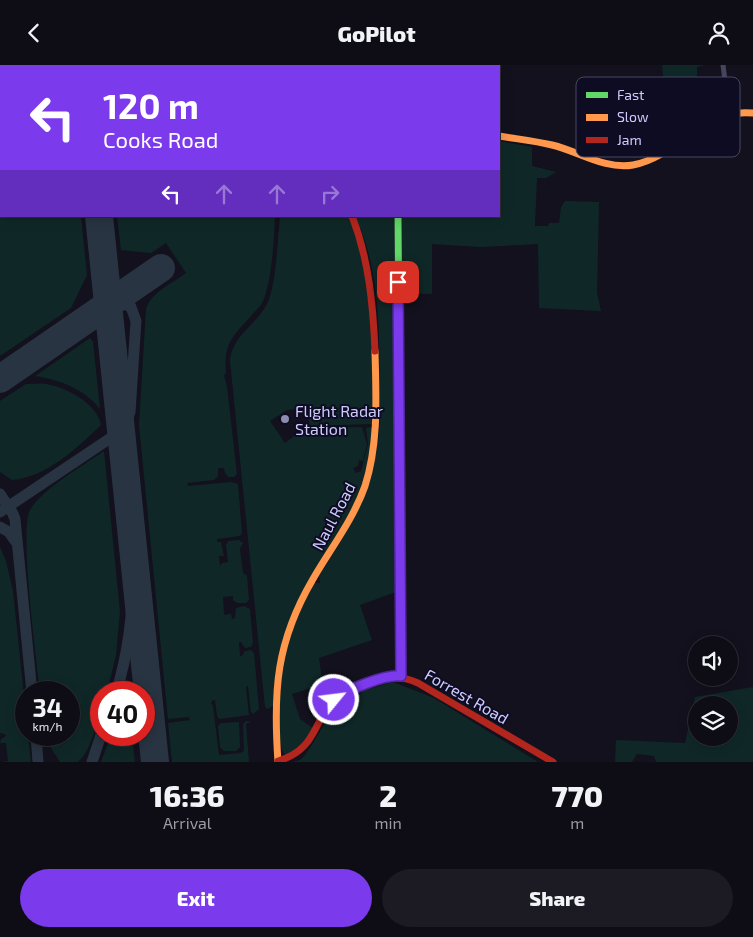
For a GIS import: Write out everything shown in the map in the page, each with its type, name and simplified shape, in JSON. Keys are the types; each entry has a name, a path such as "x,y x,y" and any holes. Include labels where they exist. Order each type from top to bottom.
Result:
{"street":[{"path":"740,113 753,113"},
{"path":"500,136 552,145 576,152"},
{"path":"589,157 609,165 626,166 655,157"},
{"name":"Naul Road","path":"278,761 275,696 280,654 287,630 303,596 337,543 364,488 375,444 372,287 365,249 352,217"},
{"path":"398,217 401,676"},
{"name":"Forrest Road","path":"278,761 294,757 304,749 328,709 340,695 392,676 401,676 418,683 553,762"}],"green space":[{"path":"662,65 705,65 697,67 697,77 663,76"},
{"path":"500,141 532,147 532,166 556,172 546,178 537,178 535,226 548,226 549,223 559,223 561,207 565,201 599,202 597,293 601,311 539,308 538,244 480,247 432,244 432,294 401,293 402,217 500,217"},
{"path":"0,217 81,217 87,275 71,308 0,356"},
{"path":"117,217 275,217 272,259 266,293 261,305 234,335 226,355 226,373 224,375 237,474 234,477 228,477 224,468 218,468 218,476 214,480 187,483 188,486 231,482 238,484 242,533 240,536 217,539 217,542 221,542 224,556 219,556 220,566 222,563 228,562 226,545 228,541 239,540 243,543 240,549 243,573 247,576 249,600 246,603 237,603 233,600 233,596 223,597 224,615 231,614 232,619 235,618 236,608 244,606 250,609 253,643 251,647 245,648 239,642 240,656 245,651 251,650 254,653 259,709 253,714 251,712 248,686 246,687 249,715 219,719 215,700 211,703 213,706 219,755 244,751 243,724 246,721 251,722 246,724 249,762 172,762 168,723 190,720 189,717 168,719 139,425 146,309 153,297 163,288 186,273 166,243 151,253 121,250"},
{"path":"280,217 350,217 370,286 375,409 372,424 310,426 306,408 287,410 270,421 285,443 302,430 310,428 362,427 367,444 363,461 359,460 358,466 353,468 356,473 361,471 368,444 366,428 373,428 368,469 351,513 294,609 273,706 268,709 265,707 230,361 235,345 267,304 273,286"},
{"path":"355,217 394,217 395,400 393,428 396,443 396,592 360,605 372,640 319,658 323,686 292,694 300,719 314,729 296,752 285,755 280,740 279,690 281,672 290,636 314,583 320,583 319,576 343,539 361,503 368,485 377,444 380,421 378,317 376,291 365,240"},
{"path":"90,338 93,342 100,409 79,390 53,380 35,376"},
{"path":"26,384 46,384 71,393 94,410 99,417 101,425 61,460 25,478 12,480 0,472 0,401"},
{"path":"104,451 120,612 116,655 110,681 90,681 90,744 78,762 60,762 50,746 80,746 80,681 39,681 26,543 27,522 30,510 44,494"},
{"path":"0,547 6,561 13,591 22,681 15,681 15,746 29,746 31,762 2,762 8,761 6,743 0,743 1,739 6,736 0,733"},
{"path":"393,682 434,698 538,762 292,762 304,757 340,699 346,710 363,691"},
{"path":"753,687 753,762 656,762 654,756 637,754 632,762 615,762 616,740 685,743 688,729 688,746 738,746 738,696 701,696"},
{"path":"239,722 240,747 236,751 224,751 220,747 218,726 221,723"},
{"path":"107,746 133,746 135,762 101,762"}],"taxiway":[{"path":"0,512 115,435 126,424 130,412 136,321 131,307 121,302 110,303"},
{"path":"0,494 15,519 31,681"},
{"path":"0,527 9,532 16,542"},
{"path":"120,681 130,627 133,559"},
{"path":"37,746 38,762"},
{"path":"92,762 97,746"}],"runway":[{"path":"99,217 155,762"},
{"path":"0,379 161,268"}],"traffic: fast":[{"path":"398,217 401,609"}],"traffic: slow":[{"path":"740,113 753,113"},
{"path":"500,136 552,145 576,153"},
{"path":"587,157 612,165 623,166 633,165 655,157"},
{"path":"278,762 277,690 284,646 301,602 360,498 373,453 376,419 375,351"},
{"path":"401,609 401,676"}],"traffic: jam":[{"path":"352,217 358,233 369,282 375,351"},
{"path":"278,761 292,756 301,749 309,740 324,712 340,695 356,687 396,678 418,683 553,762"}],"place":[{"name":"Flight Radar Station","path":"285,419"}],"route":[{"path":"334,700 342,694 357,688 392,676 401,676 398,282"}]}
